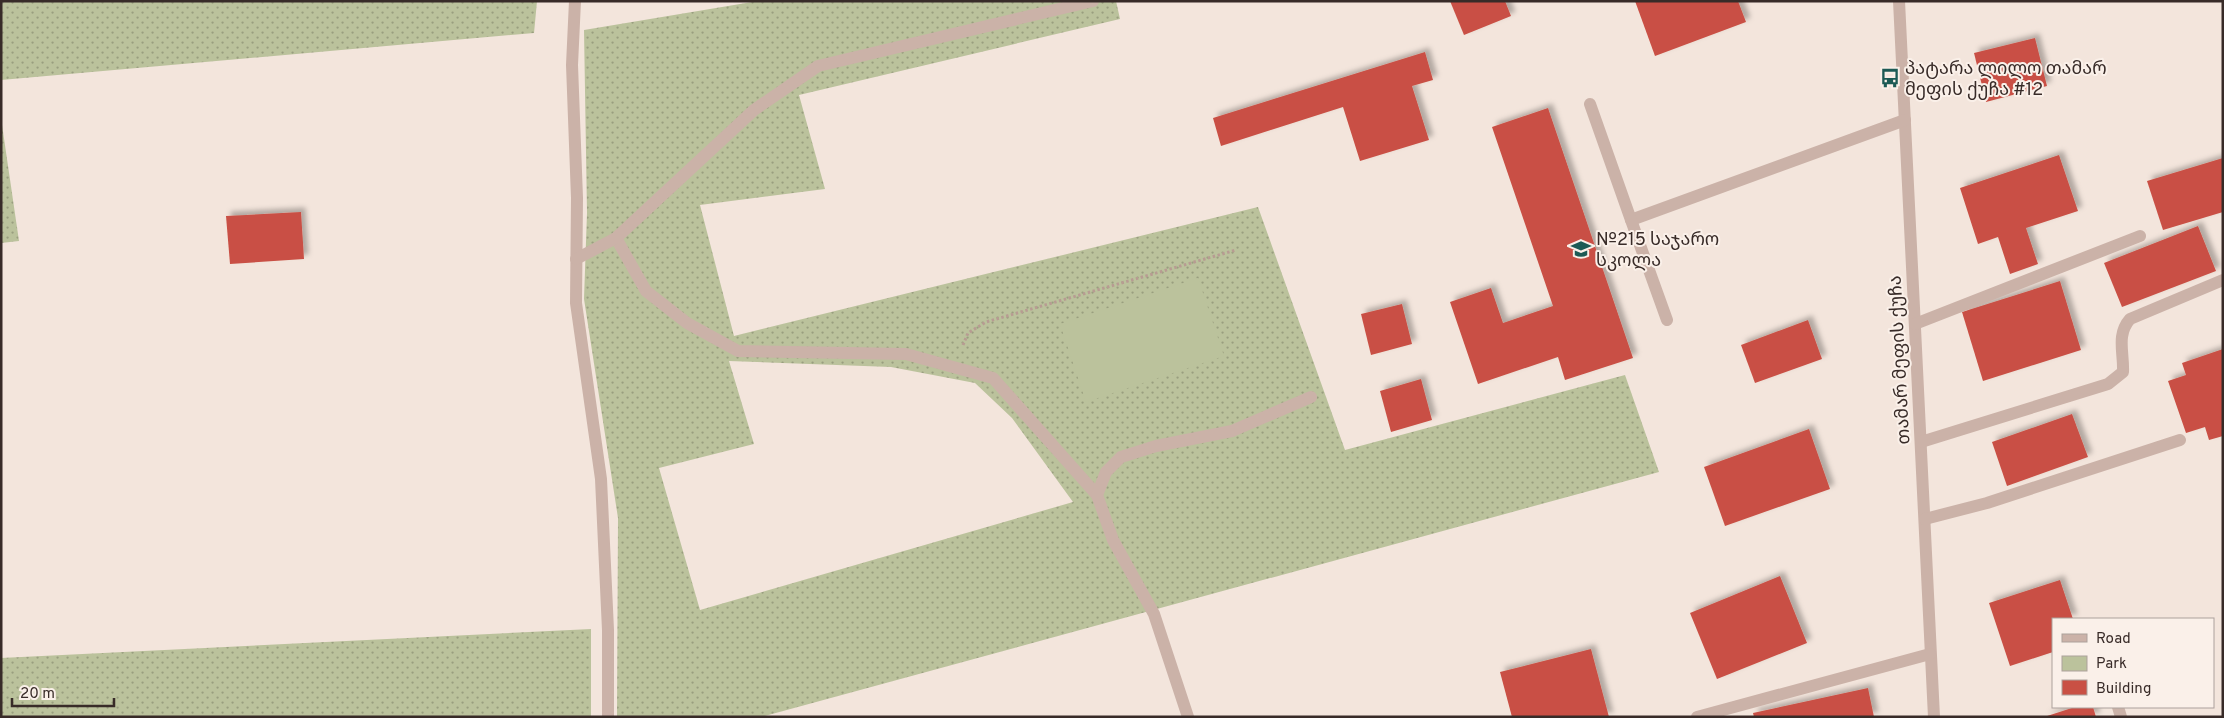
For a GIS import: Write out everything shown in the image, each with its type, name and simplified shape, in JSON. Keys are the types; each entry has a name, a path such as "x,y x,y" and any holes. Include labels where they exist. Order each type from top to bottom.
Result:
{"street":[{"path":"575,1 572,65 577,198 576,303 600,479 608,630 608,717"},
{"path":"576,259 616,238 754,110 818,66 1093,1"},
{"name":"თამარ მეფის ქუჩა","path":"1899,1 1934,717"},
{"path":"1590,104 1667,320"},
{"path":"1631,220 1905,120"},
{"path":"1915,324 2140,236"},
{"path":"616,238 646,291 687,324 738,351 906,354 993,378 1097,495 1113,540 1154,614 1188,717"},
{"path":"1921,442 2108,384 2123,372 2124,354 2121,339 2123,327 2130,319 2223,280"},
{"path":"1097,495 1106,472 1121,457 1156,446 1232,431 1311,397"},
{"path":"1925,519 1987,502 2180,440"},
{"path":"1697,717 1930,654"}],"path":[{"path":"954,366 968,333 986,322 1236,250"}],"green space":[{"path":"1,1 537,1 534,33 1,80"},
{"path":"758,1 1116,1 1120,19 799,95 825,189 700,205 734,336 1258,207 1345,450 1625,375 1659,472 761,717 617,717 618,518 584,299 587,213 584,30","holes":["729,361 891,367 975,383 1012,418 1073,502 700,610 659,468 754,444"]},
{"path":"1,118 19,241 1,243"},
{"path":"1198,278 1224,356 1086,402 1060,324"},
{"path":"591,629 591,717 1,717 1,658"}],"building":[{"path":"1450,1 1505,1 1511,16 1464,35"},
{"path":"1635,1 1738,1 1746,22 1655,56"},
{"path":"2035,38 2047,86 1986,102 1974,53"},
{"path":"1425,52 1433,80 1412,86 1429,140 1360,161 1343,107 1221,146 1213,118"},
{"path":"1548,108 1633,358 1565,380 1558,357 1478,384 1450,302 1491,288 1503,323 1553,306 1492,127"},
{"path":"2059,155 2078,211 2026,228 2038,264 2010,274 1998,237 1978,244 1960,188"},
{"path":"2223,158 2223,212 2163,230 2147,181"},
{"path":"301,212 304,259 230,264 226,216"},
{"path":"2198,226 2216,271 2122,307 2104,263"},
{"path":"2060,281 2081,350 1983,381 1962,312"},
{"path":"1402,304 1412,344 1371,355 1361,314"},
{"path":"1808,320 1822,359 1755,383 1741,345"},
{"path":"2223,349 2223,436 2209,440 2205,427 2186,433 2168,381 2186,375 2182,363"},
{"path":"1421,379 1432,420 1391,432 1380,391"},
{"path":"2072,414 2088,457 2007,486 1992,442"},
{"path":"1809,429 1830,489 1725,526 1704,467"},
{"path":"1780,576 1807,643 1717,679 1690,613"},
{"path":"2060,580 2073,618 2052,618 2052,652 2010,666 1989,603"},
{"path":"1591,649 1609,717 1512,717 1500,672"},
{"path":"1868,688 1874,717 1754,717 1753,713"},
{"path":"2072,708 2093,708 2096,717 2044,717"}],"place":[{"name":"პატარა ლილო თამარ მეფის ქუჩა #12","path":"1890,78"},
{"name":"№215 საჯარო სკოლა","path":"1581,249"}]}
